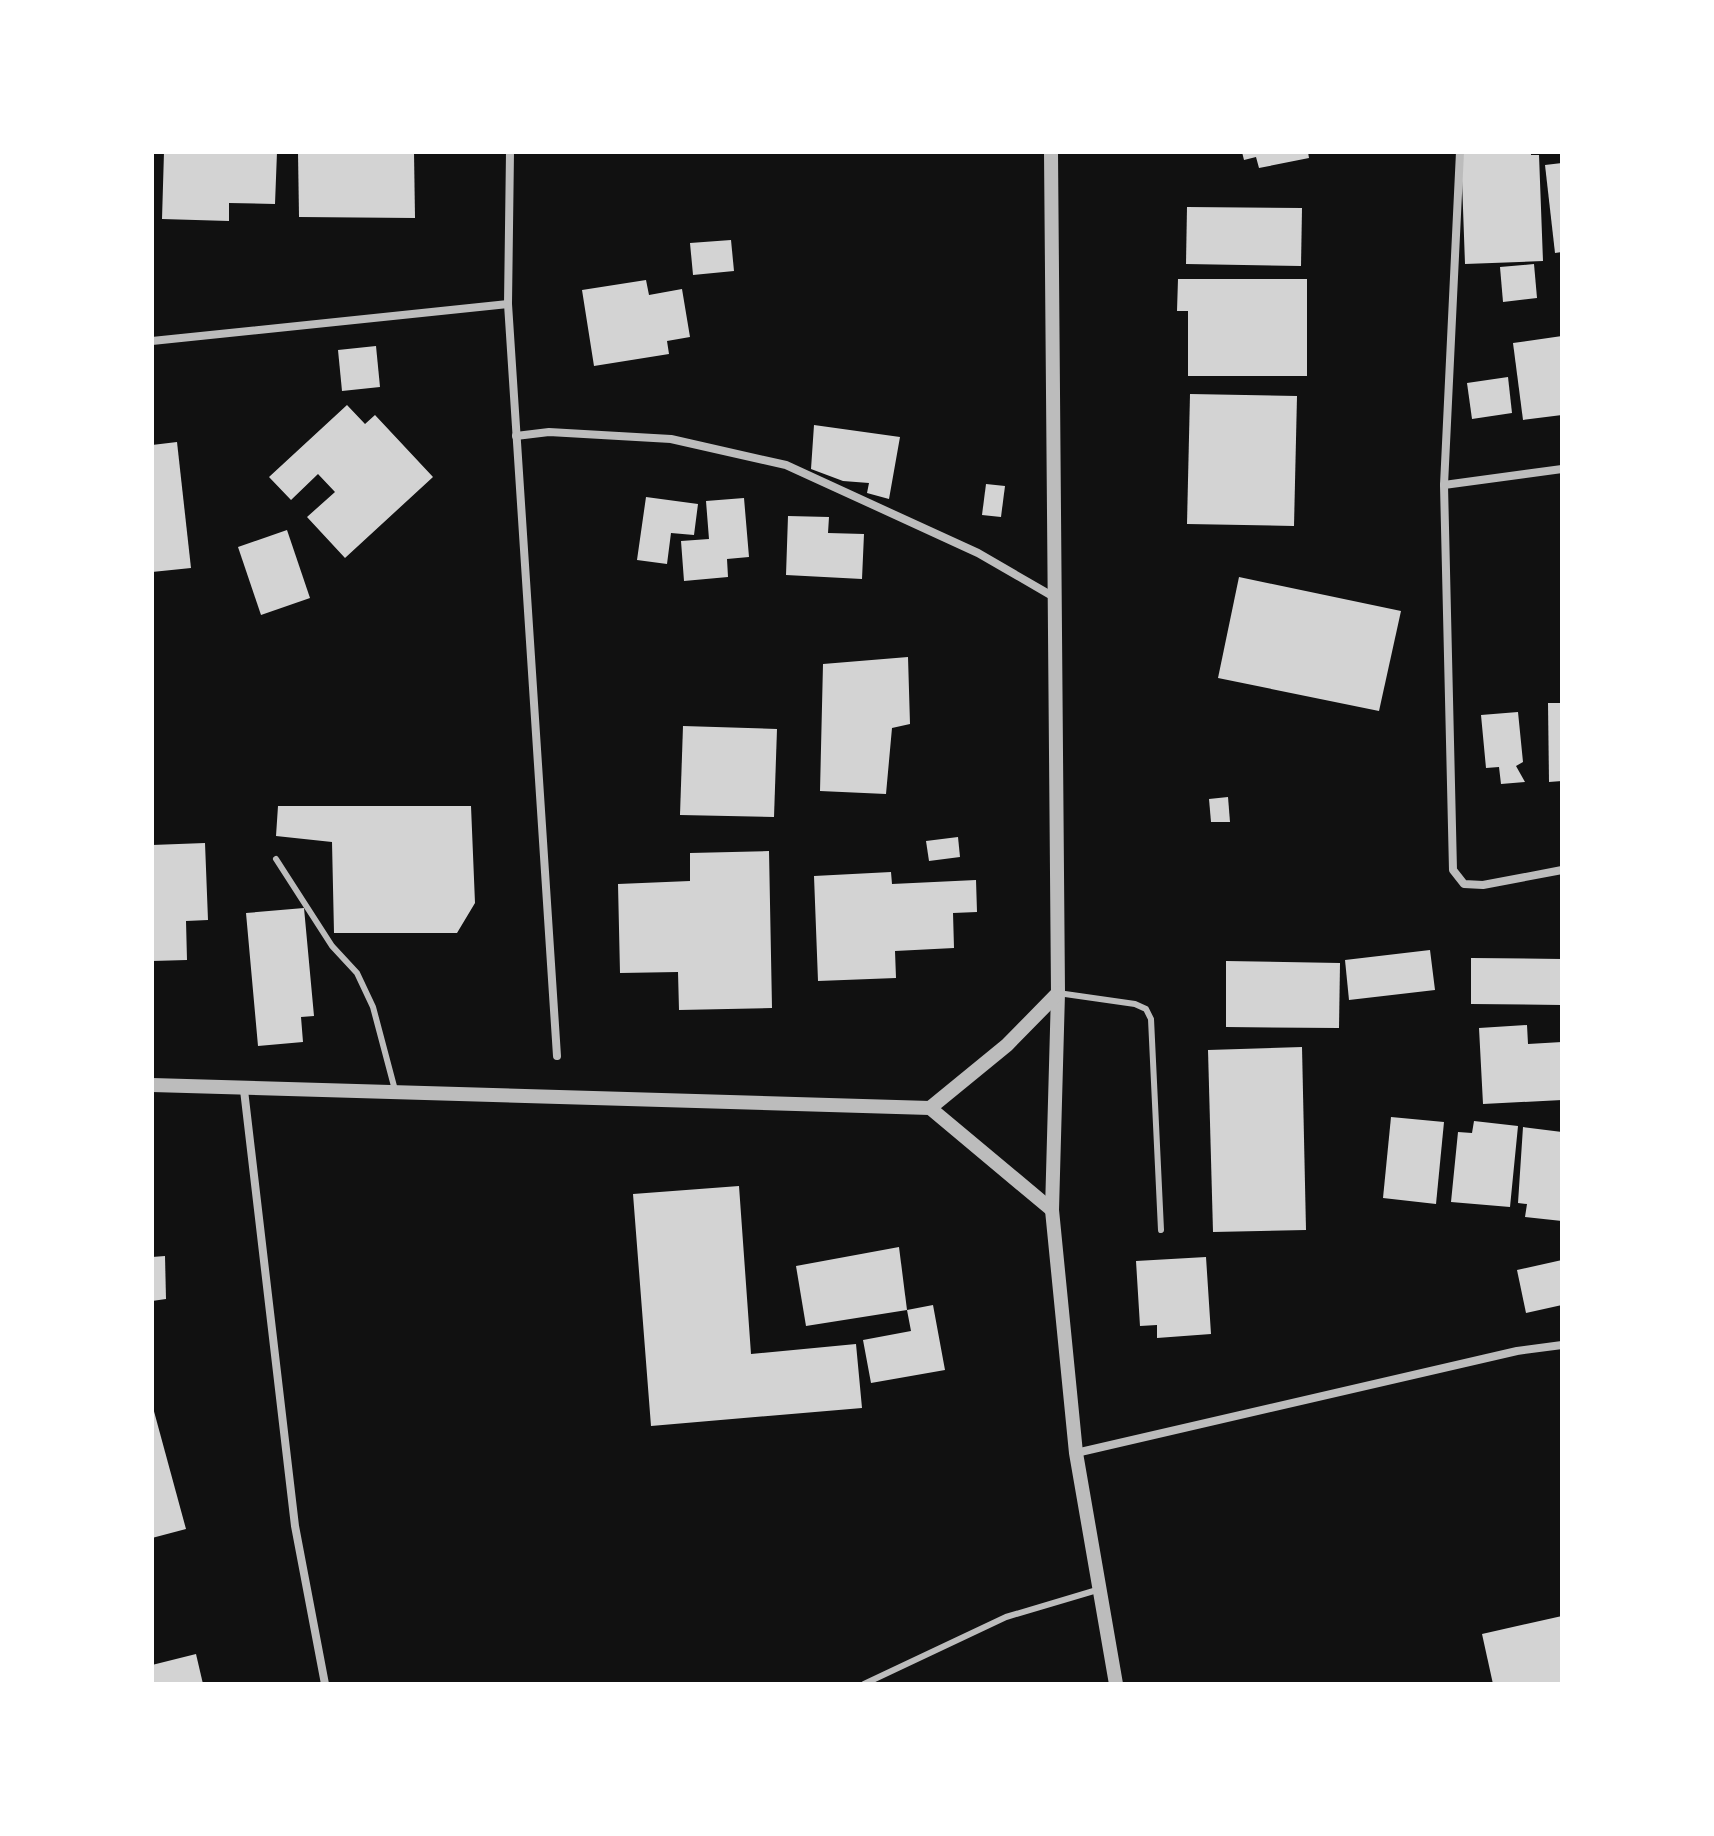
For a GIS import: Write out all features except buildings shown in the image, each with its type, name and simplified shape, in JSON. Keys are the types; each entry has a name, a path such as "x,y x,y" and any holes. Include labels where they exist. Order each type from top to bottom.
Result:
{"street":[{"path":"510,152 508,304 557,1056"},
{"path":"1051,152 1058,993 1052,1210 1076,1453 1116,1684"},
{"path":"1460,152 1444,485 1453,870 1464,884 1483,885 1562,870"},
{"path":"152,341 508,304"},
{"path":"516,436 549,432 671,439 786,465 978,553 1055,597"},
{"path":"1444,485 1562,469"},
{"path":"930,1108 1007,1045 1058,993"},
{"path":"152,1085 930,1108 1052,1210"},
{"path":"244,1090 295,1526 325,1684"},
{"path":"1076,1453 1517,1351 1562,1345"}],"lane":[{"path":"276,859 332,946 357,973 373,1007 395,1094"},
{"path":"1058,993 1135,1004 1146,1009 1151,1019 1161,1230"},
{"path":"864,1684 1006,1617 1099,1589"}]}
